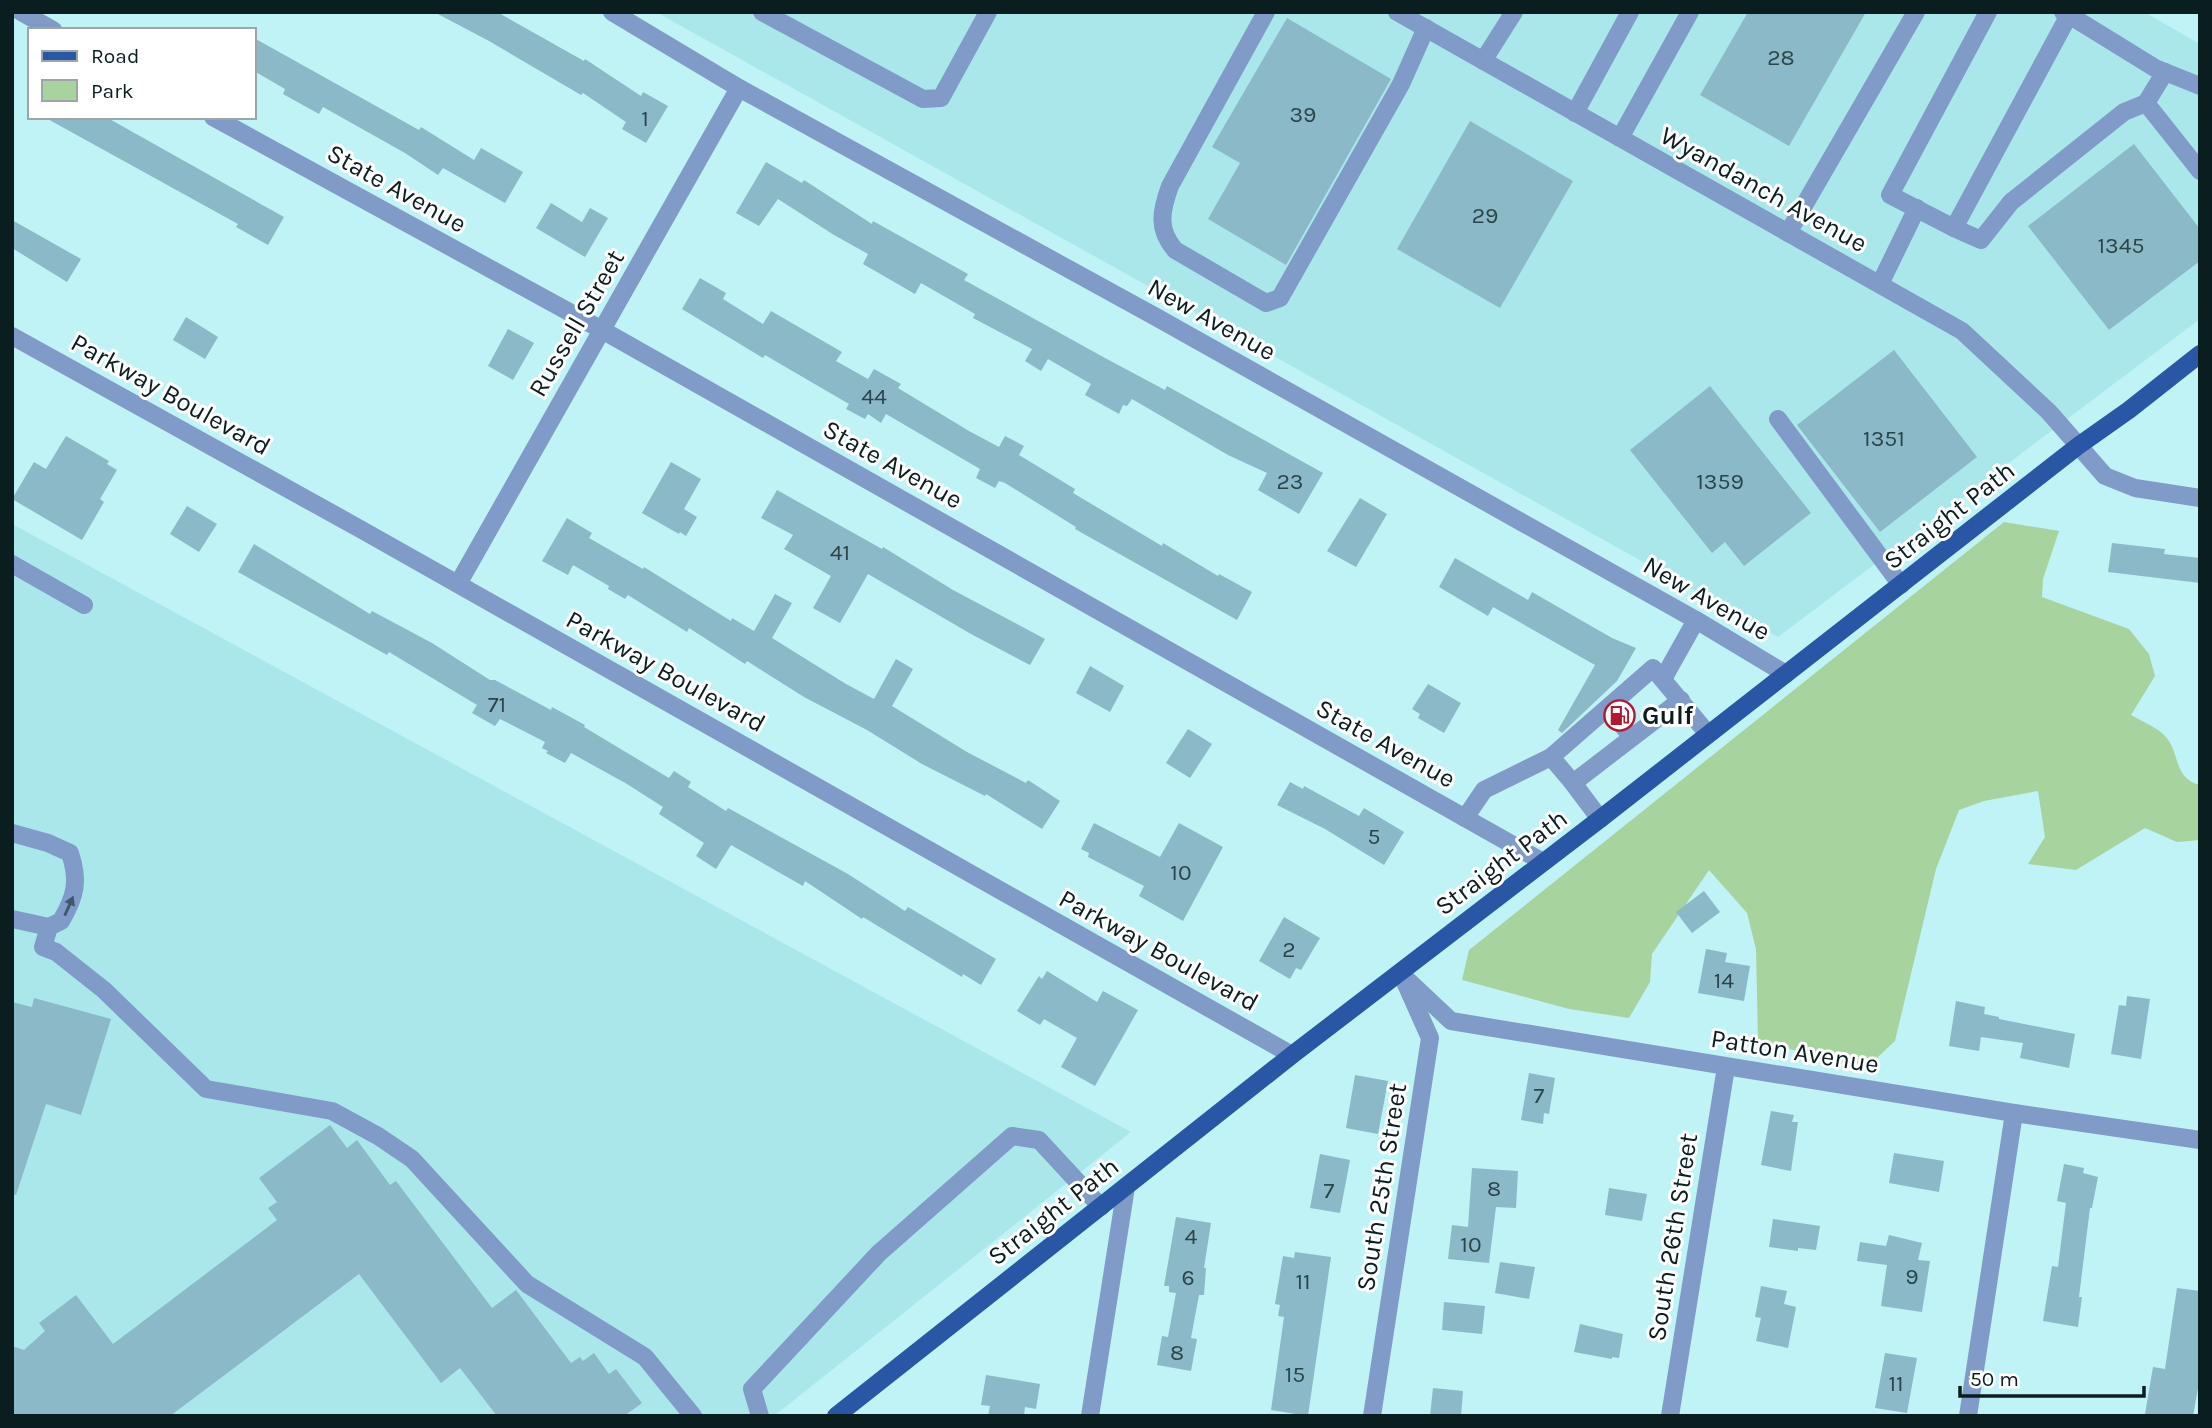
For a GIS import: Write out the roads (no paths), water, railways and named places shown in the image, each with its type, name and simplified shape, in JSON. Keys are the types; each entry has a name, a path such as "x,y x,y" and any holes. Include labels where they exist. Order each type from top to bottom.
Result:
{"main road":[{"name":"Straight Path","path":"836,1416 1292,1055 2200,354"}],"street":[{"path":"21,12 49,28"},
{"name":"New Avenue","path":"612,12 739,88 1131,304 1786,674"},
{"path":"762,12 923,99 941,98 988,12"},
{"path":"1266,12 1170,186 1163,205 1163,225 1166,238 1175,250 1266,303 1280,298 1401,84 1426,28"},
{"name":"Wyandanch Avenue","path":"1397,12 1962,331 2043,407 2105,476 2135,488 2200,498"},
{"path":"1483,61 1514,12"},
{"path":"1575,113 1630,12"},
{"path":"1620,138 1690,12"},
{"path":"1788,233 1864,106 1916,12"},
{"path":"1988,12 1890,195 1981,240 2011,202 2124,112 2146,103 2165,72"},
{"path":"1954,228 2066,14 2155,68 2200,86"},
{"name":"Russell Street","path":"458,584 739,88"},
{"path":"2146,103 2200,171"},
{"name":"State Avenue","path":"217,119 602,330 1543,862"},
{"path":"1880,284 1917,208"},
{"name":"Parkway Boulevard","path":"12,336 458,584 1292,1055"},
{"path":"1778,419 1901,585"},
{"path":"12,564 84,605"},
{"path":"1663,679 1696,621"},
{"path":"1465,818 1483,790 1551,757 1653,668 1708,734"},
{"path":"1573,783 1681,700"},
{"path":"1608,708 1632,737"},
{"path":"1551,757 1600,819"},
{"path":"12,833 48,843 70,853 76,872 75,892 61,921 49,927 12,919"},
{"path":"49,927 43,947 56,952 104,990 206,1089 332,1111 412,1159 527,1284 645,1357 692,1416"},
{"name":"Patton Avenue","path":"1400,973 1451,1021 2014,1113 2200,1140"},
{"name":"South 25th Street","path":"1372,1416 1430,1038 1400,973"},
{"name":"South 26th Street","path":"1670,1416 1726,1067"},
{"path":"1968,1416 2014,1113"},
{"path":"760,1416 751,1389 879,1253 1012,1136 1039,1140 1101,1207"},
{"path":"1090,1416 1126,1187"}],"place":[{"name":"Gulf","path":"1619,715"}]}
